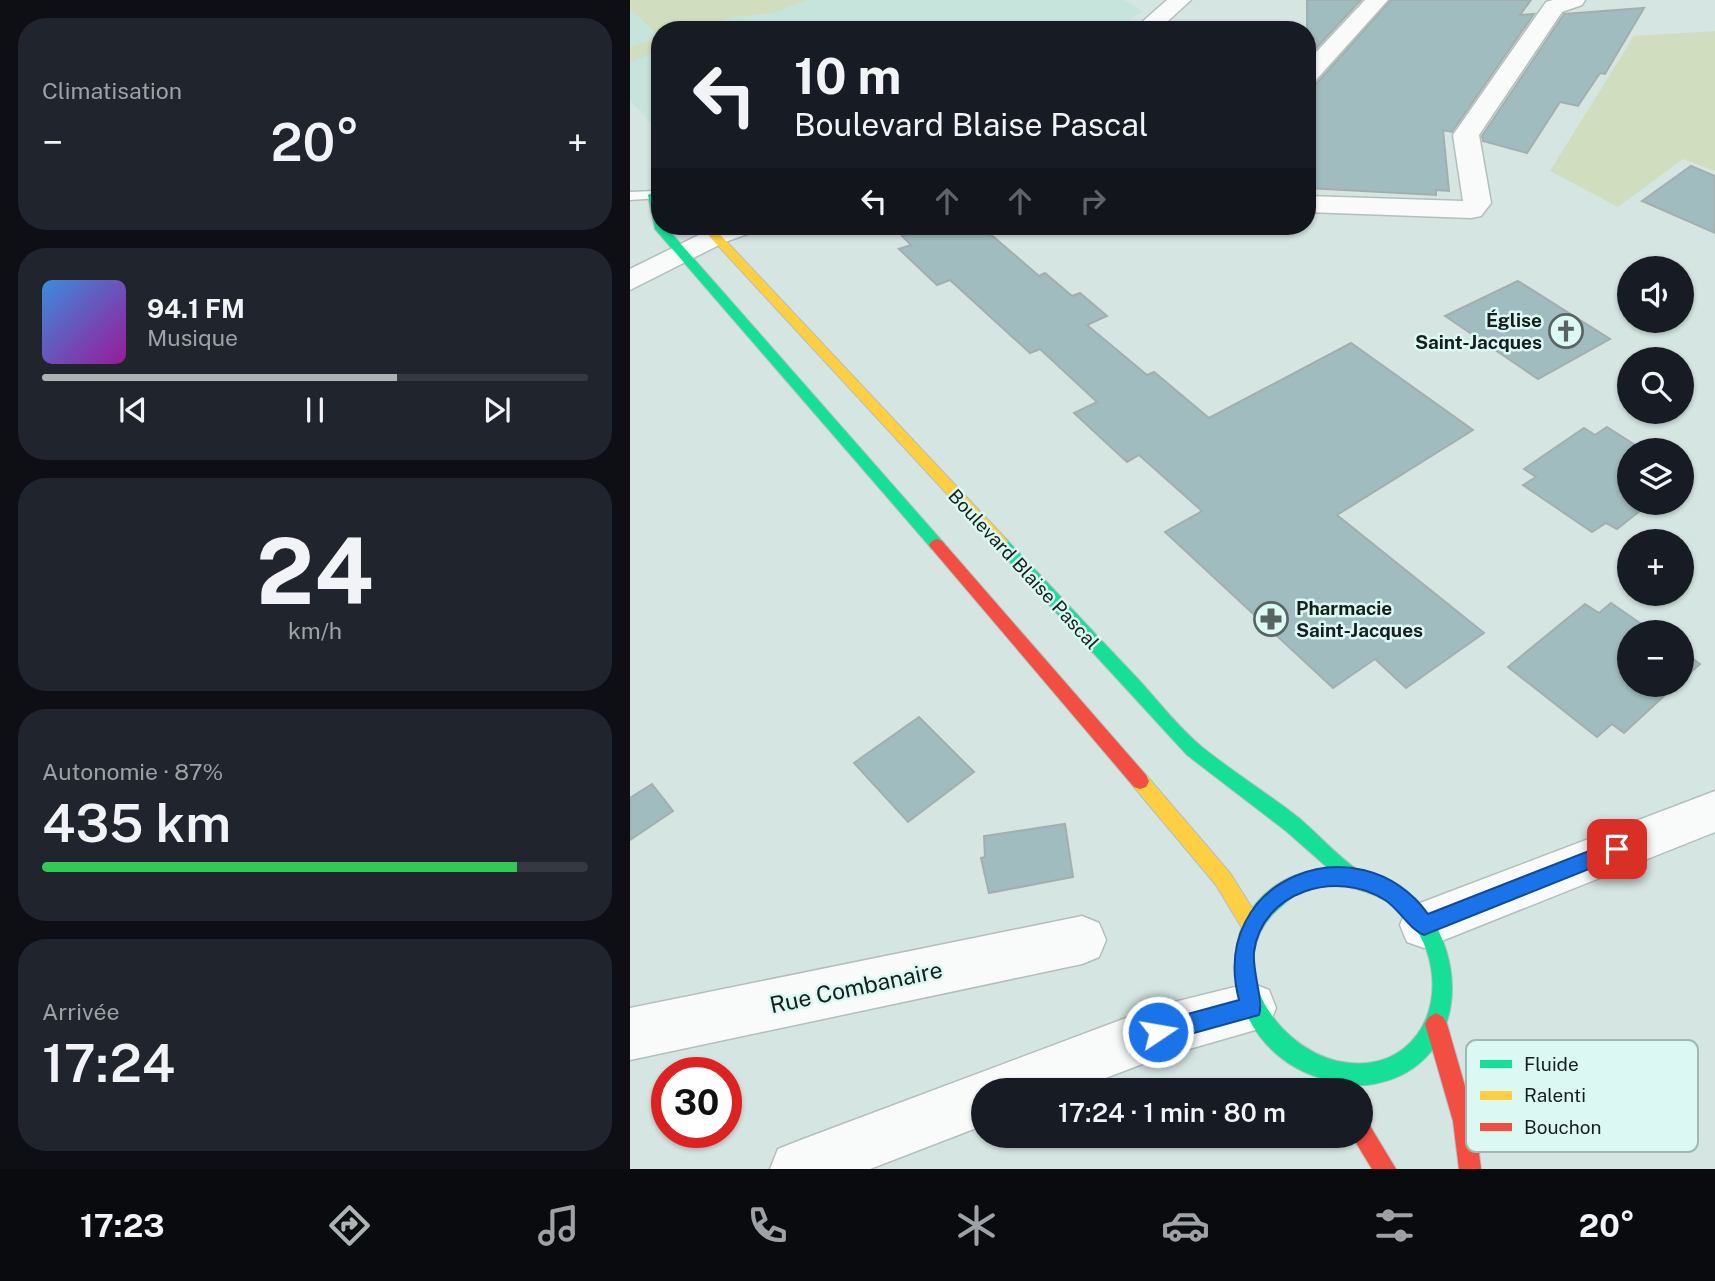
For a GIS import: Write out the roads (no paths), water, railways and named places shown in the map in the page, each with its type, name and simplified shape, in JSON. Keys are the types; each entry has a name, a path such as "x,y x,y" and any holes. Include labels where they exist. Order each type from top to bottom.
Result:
{"street":[{"path":"1155,21 1180,0"},
{"path":"1316,66 1377,0"},
{"path":"1316,204 1471,210 1477,202 1465,135 1554,7 1574,0"},
{"path":"638,180 651,192"},
{"path":"665,235 1022,642 1223,879 1252,926"},
{"path":"630,281 682,253 706,235"},
{"name":"Boulevard Blaise Pascal","path":"715,235 1193,750 1293,825 1355,879"},
{"path":"1424,925 1715,811"},
{"name":"Boulevard Blaise Pascal","path":"1339,876 1355,879 1391,893 1413,911 1424,925 1431,935 1441,962 1444,990 1436,1024 1426,1042 1404,1062 1378,1073 1348,1077 1318,1070 1290,1056 1268,1034 1251,1008 1244,980 1244,951 1252,926 1267,904 1287,888 1312,879 1339,876"},
{"name":"Rue Combanaire","path":"630,1034 1082,940"},
{"path":"1037,1078 1158,1032 1251,1008"},
{"name":"Boulevard Blaise Pascal","path":"1436,1024 1464,1121 1466,1137"},
{"name":"Boulevard Blaise Pascal","path":"1318,1070 1324,1078"},
{"path":"798,1169 971,1103"},
{"path":"1371,1148 1385,1169"}],"lane":[{"path":"630,196 651,197"}],"place":[{"name":"Église Saint-Jacques","path":"1566,331"},
{"name":"Pharmacie Saint-Jacques","path":"1271,619"}]}
